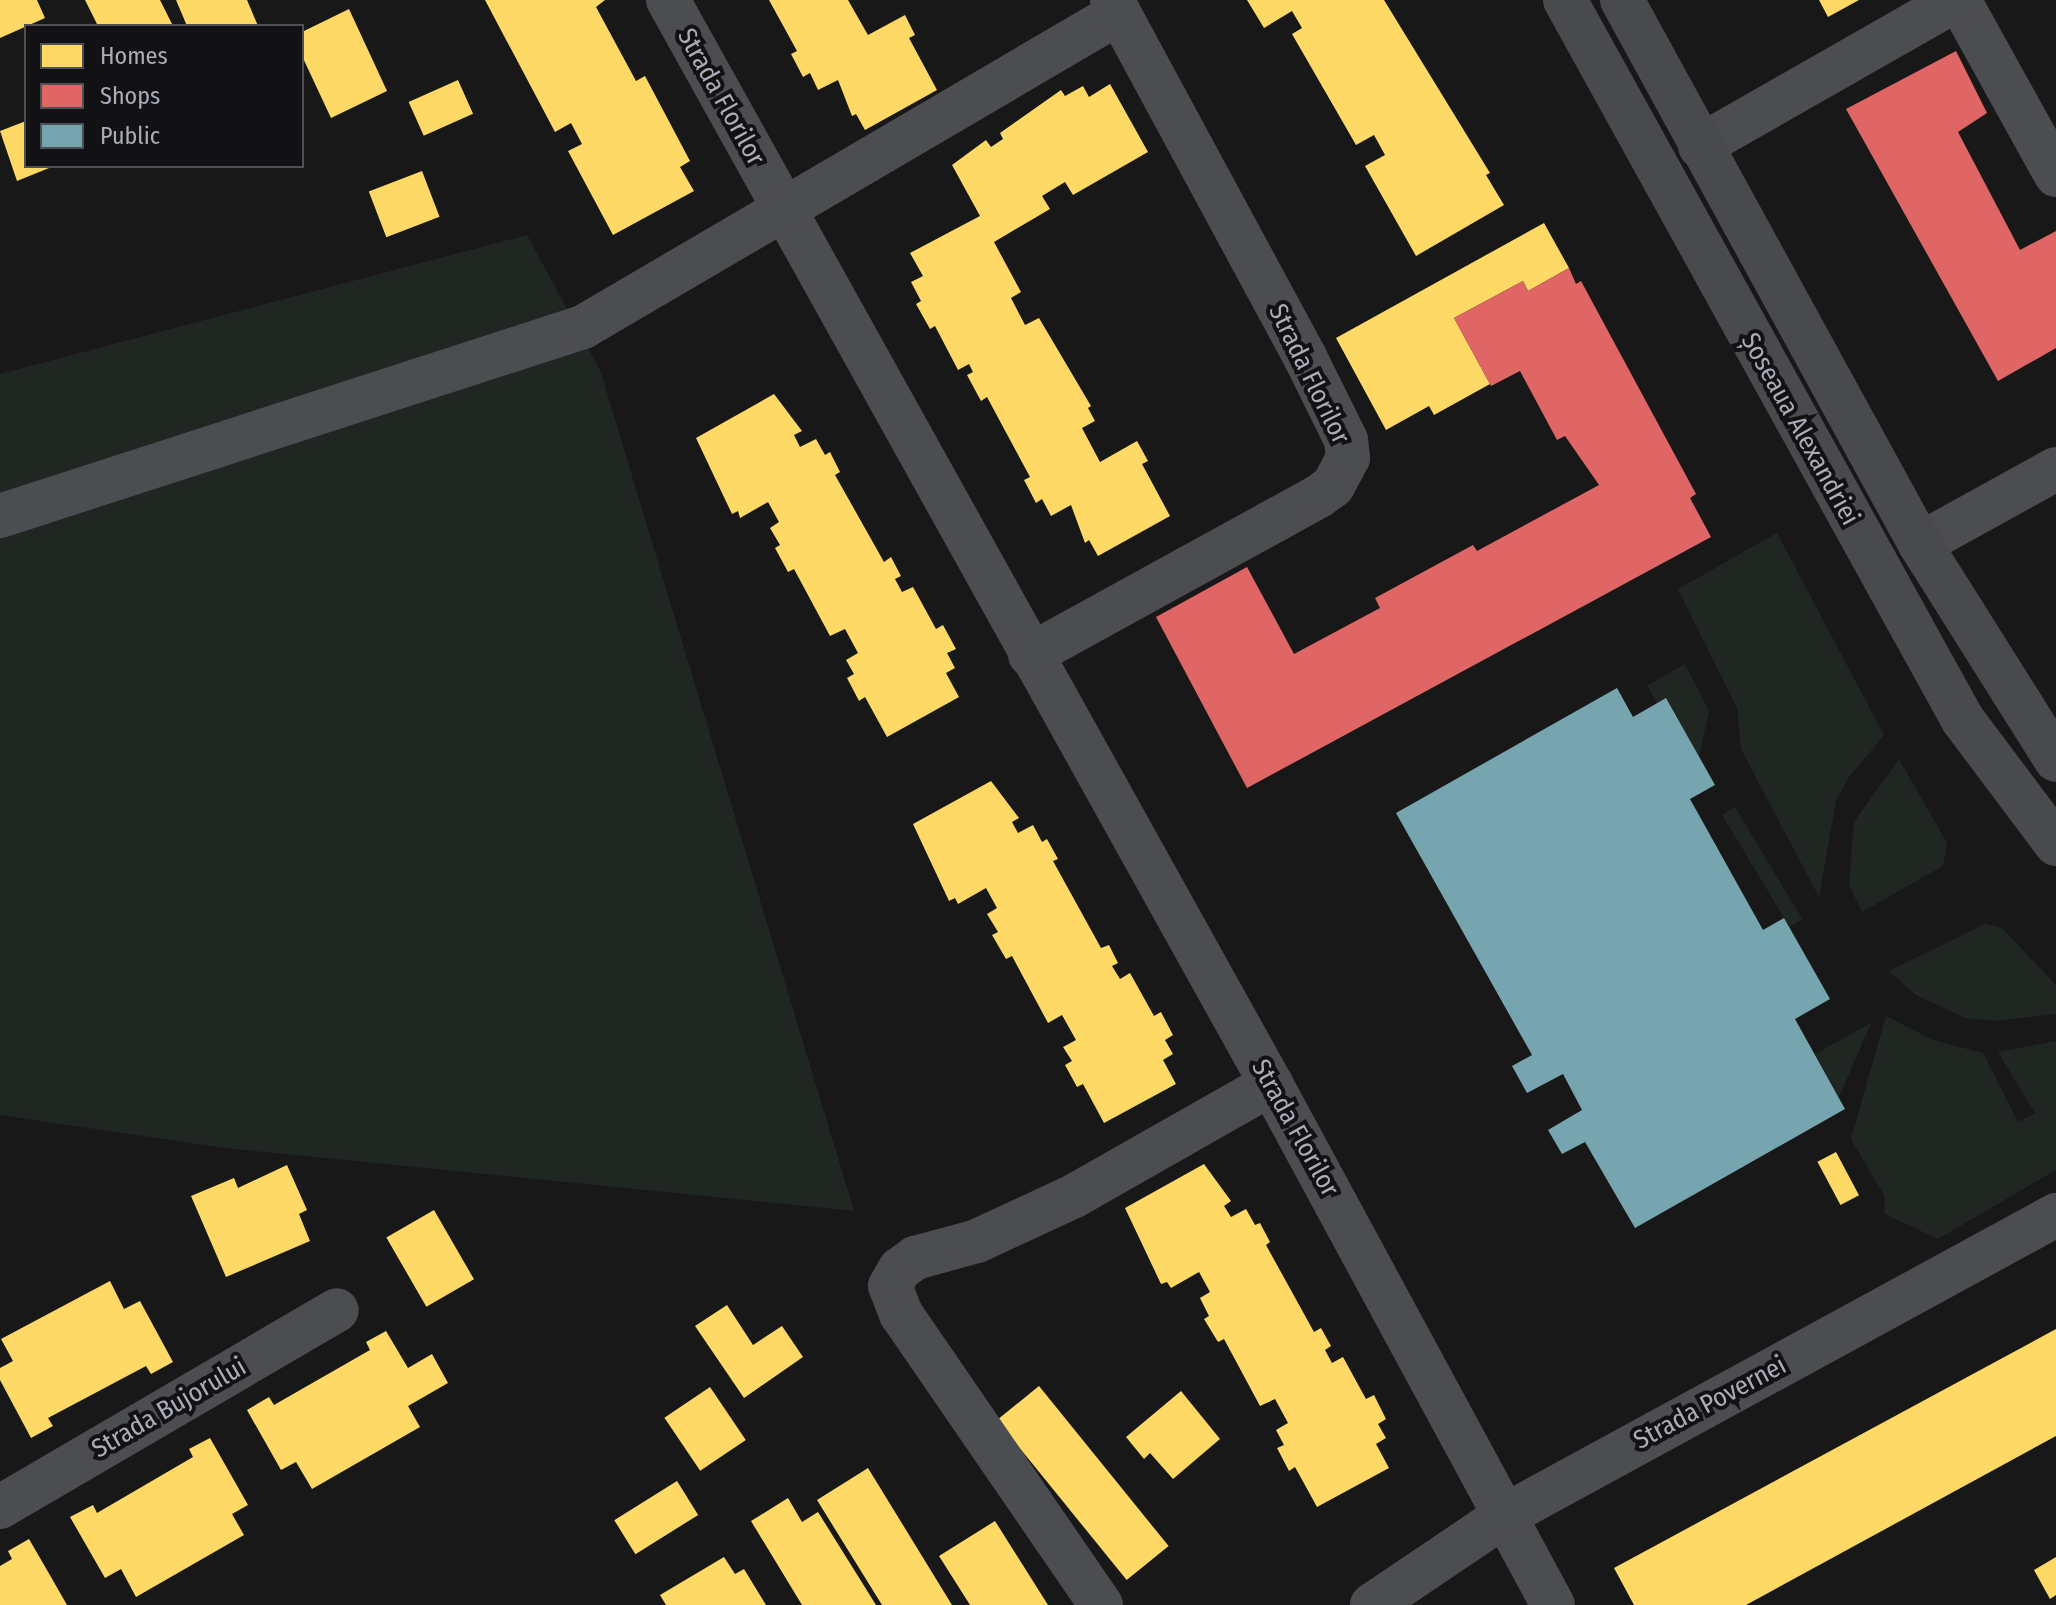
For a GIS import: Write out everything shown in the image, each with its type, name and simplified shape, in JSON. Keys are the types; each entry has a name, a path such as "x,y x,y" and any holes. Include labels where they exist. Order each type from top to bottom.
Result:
{"highway":[{"name":"Șoseaua Alexandriei","path":"1565,0 1963,720 2056,844"},
{"name":"Șoseaua Alexandriei","path":"1622,0 1920,544 2056,760"}],"street":[{"name":"Strada Florilor","path":"668,0 1271,1084 1553,1605"},
{"path":"1700,146 1957,0 2056,175"},
{"name":"Strada Florilor","path":"1030,655 1319,496 1333,486 1348,458 1346,440 1305,357 1115,7"},
{"path":"0,516 583,327 784,213 1115,7"},
{"path":"1920,544 2056,469"},
{"path":"1101,1605 901,1314 890,1286 900,1269 915,1258 977,1241 1074,1196 1271,1084"},
{"name":"Strada Povernei","path":"1372,1605 1504,1516 2056,1215"},
{"name":"Strada Bujorului","path":"0,1507 337,1310"}],"shaded area":[{"path":"527,235 600,370 854,1211 225,1148 0,1115 0,374"},
{"path":"1777,533 1884,735 1849,777 1836,801 1819,897 1741,749 1737,708 1678,589"},
{"path":"1685,664 1709,711 1699,757 1667,699 1657,703 1647,686"},
{"path":"1899,759 1947,843 1943,866 1862,912 1849,885 1854,822"},
{"path":"1735,807 1802,919 1790,927 1722,815"},
{"path":"1985,924 2002,928 2056,985 2056,1014 1994,1021 1965,1018 1916,995 1889,971"},
{"path":"1886,1016 1933,1040 1983,1053 2018,1122 2035,1113 1998,1052 2056,1041 2056,1170 1938,1239 1885,1214 1884,1195 1851,1139"},
{"path":"1871,1023 1839,1097 1815,1054"}],"building: Homes":[{"path":"0,0 37,0 45,18 24,24 24,27 0,38"},
{"path":"85,0 160,0 172,24 97,24"},
{"path":"176,0 247,0 257,24 186,24"},
{"path":"485,0 605,0 596,7 636,81 645,76 690,161 680,167 694,191 613,235 568,151 582,144 571,123 555,132"},
{"path":"769,0 848,0 868,35 905,15 915,35 909,38 937,90 865,130 856,114 852,116 838,80 818,90 810,73 803,77 791,54 797,51"},
{"path":"1247,0 1384,0 1490,173 1486,175 1504,205 1416,256 1365,166 1385,155 1374,135 1356,145 1292,34 1302,28 1292,11 1264,28"},
{"path":"1819,0 1859,0 1828,17"},
{"path":"349,9 387,91 331,118 304,60 304,31"},
{"path":"458,80 473,114 424,136 409,102"},
{"path":"1110,84 1148,152 1073,195 1065,182 1042,196 1050,209 994,242 1021,292 1011,298 1025,325 1039,318 1091,406 1088,408 1095,421 1082,428 1100,462 1137,441 1148,461 1142,464 1170,516 1098,556 1089,540 1085,543 1071,505 1051,516 1042,499 1036,503 1024,480 1030,477 987,397 981,401 967,375 973,372 969,364 958,370 935,326 930,329 916,304 921,301 911,282 923,276 910,253 980,216 952,165 986,140 991,147 1003,139 1000,133 1061,90 1065,96 1083,86 1089,97"},
{"path":"24,122 24,168 49,168 17,181 0,131"},
{"path":"422,171 440,217 386,237 369,191"},
{"path":"1544,223 1569,268 1528,291 1523,281 1454,318 1490,384 1434,415 1429,406 1386,430 1336,338"},
{"path":"774,394 802,431 794,435 800,447 816,439 825,455 830,452 840,472 835,475 884,562 891,557 901,576 895,579 902,592 913,587 936,629 943,625 956,649 947,653 955,668 946,673 959,697 887,737 865,697 859,701 847,678 854,674 846,660 858,653 845,629 830,636 794,569 788,572 775,548 780,545 770,528 779,522 768,502 740,518 738,511 732,514 696,438"},
{"path":"991,781 1019,818 1012,822 1018,833 1033,825 1042,842 1047,839 1058,859 1053,861 1101,948 1109,945 1118,963 1112,966 1120,979 1130,973 1154,1016 1161,1012 1173,1035 1165,1040 1173,1054 1163,1060 1176,1084 1104,1123 1083,1084 1077,1087 1065,1065 1072,1061 1063,1047 1076,1040 1062,1015 1048,1023 1012,956 1006,959 992,935 998,932 987,914 997,908 986,888 958,904 955,898 949,901 913,824"},
{"path":"1836,1152 1859,1195 1840,1205 1817,1162"},
{"path":"1204,1164 1231,1201 1224,1206 1231,1217 1246,1209 1255,1225 1260,1223 1270,1242 1266,1245 1314,1332 1321,1328 1331,1346 1325,1350 1332,1363 1343,1357 1366,1399 1374,1395 1386,1419 1378,1424 1386,1438 1376,1444 1389,1468 1317,1507 1295,1467 1289,1471 1277,1448 1284,1445 1276,1430 1288,1423 1275,1399 1260,1406 1224,1339 1218,1342 1204,1319 1209,1316 1200,1298 1210,1292 1199,1272 1171,1288 1167,1282 1161,1284 1125,1208"},
{"path":"287,1165 307,1210 299,1214 310,1241 226,1277 191,1196 234,1178 238,1188"},
{"path":"434,1210 474,1279 426,1307 386,1238"},
{"path":"110,1281 124,1309 140,1301 173,1362 151,1374 146,1366 48,1418 53,1426 31,1438 0,1380 0,1368 13,1361 1,1339"},
{"path":"727,1305 753,1345 782,1326 803,1357 744,1398 695,1326"},
{"path":"2056,1329 2056,1436 1746,1605 1634,1605 1614,1568"},
{"path":"386,1331 408,1368 432,1354 448,1383 408,1406 420,1427 312,1489 296,1462 281,1470 247,1410 269,1397 274,1405 370,1350 366,1342"},
{"path":"1039,1386 1169,1546 1127,1580 997,1420"},
{"path":"710,1387 746,1440 700,1471 664,1418"},
{"path":"1181,1391 1220,1439 1173,1479 1150,1453 1144,1459 1126,1437"},
{"path":"210,1438 248,1505 232,1514 244,1535 136,1597 121,1569 105,1578 70,1517 93,1505 97,1513 193,1457 189,1449"},
{"path":"868,1468 952,1605 882,1605 817,1500"},
{"path":"677,1481 698,1515 635,1554 614,1520"},
{"path":"788,1498 802,1522 818,1512 876,1605 802,1605 751,1521"},
{"path":"995,1521 1048,1605 970,1605 939,1556"},
{"path":"29,1539 67,1605 0,1605 0,1566 12,1559 8,1551"},
{"path":"724,1557 735,1574 744,1569 766,1605 666,1605 660,1595"},
{"path":"2056,1557 2056,1595 2050,1599 2034,1570"}],"building: Shops":[{"path":"1956,51 1987,113 1958,132 2020,250 2056,231 2056,348 1998,381 1846,109"},
{"path":"1569,268 1576,284 1581,281 1696,494 1690,498 1711,537 1247,788 1156,617 1247,567 1294,654 1380,608 1375,598 1473,545 1477,551 1599,485 1565,436 1557,440 1520,371 1491,386 1454,318 1523,281 1528,291"}],"building: Public":[{"path":"1617,688 1633,717 1666,698 1715,785 1690,799 1763,930 1784,918 1830,999 1795,1019 1845,1109 1635,1228 1585,1142 1562,1154 1548,1130 1582,1110 1563,1074 1527,1093 1512,1066 1532,1055 1396,813"}]}
